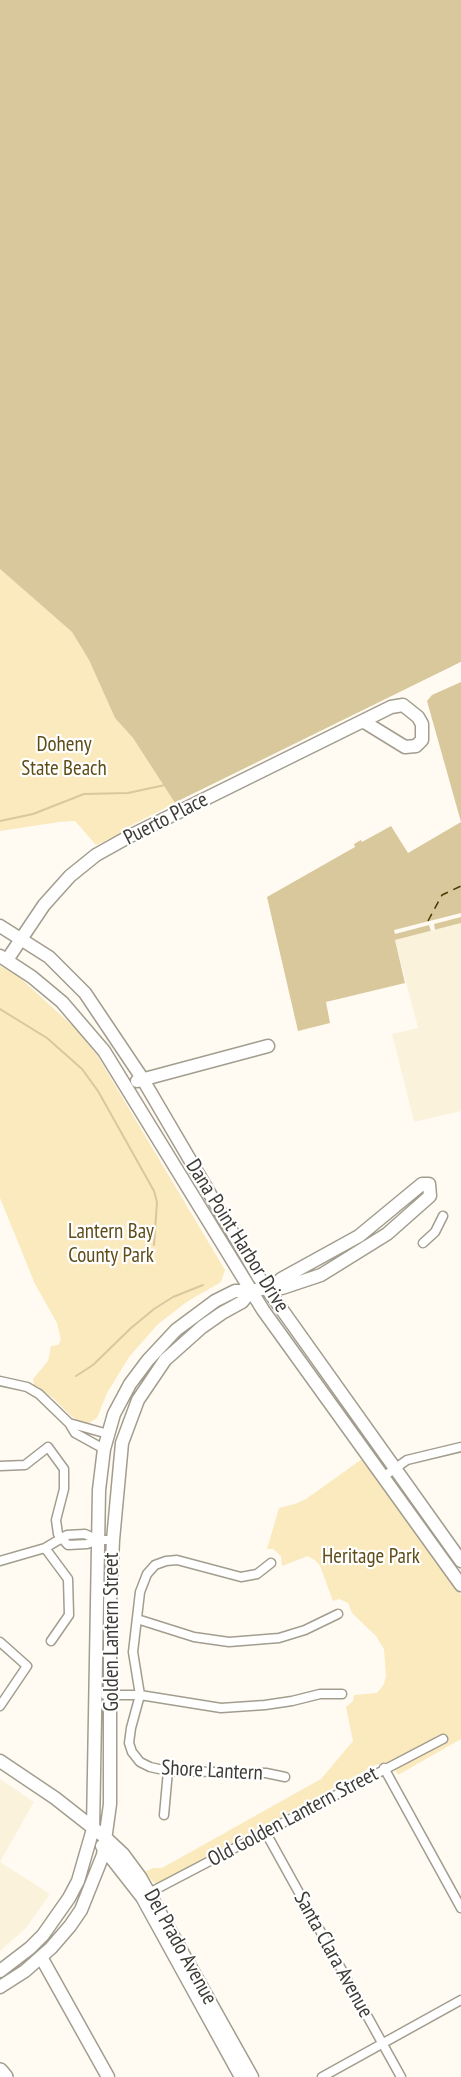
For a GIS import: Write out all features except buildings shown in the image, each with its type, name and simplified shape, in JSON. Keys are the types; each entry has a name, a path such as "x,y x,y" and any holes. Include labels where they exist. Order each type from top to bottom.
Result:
{"highway":[{"path":"0,2072 5,2077"}],"main road":[{"name":"Puerto Place","path":"3,958 63,883 83,864 130,836 386,709 403,705 414,712 422,724 422,740 416,746 405,747 362,722"},
{"name":"Dana Point Harbor Drive","path":"0,926 49,957 85,993 142,1078 271,1287 461,1561"},
{"name":"Dana Point Harbor Drive","path":"3,958 32,977 62,1002 104,1051 128,1086 251,1291 461,1585"},
{"path":"128,1086 142,1078 268,1046"},
{"name":"Golden Lantern Street","path":"0,1971 43,1935 69,1898 78,1881 93,1829 99,1490 104,1449 114,1414 130,1384 161,1345 194,1316 215,1301 235,1291 282,1288 321,1275 387,1234 430,1196 429,1184 422,1184 357,1237"},
{"path":"271,1287 281,1279 357,1237 363,1249"},
{"name":"Golden Lantern Street","path":"0,1988 25,1971 51,1948 81,1910 98,1870 105,1844 110,1804 110,1603 122,1443 147,1385 165,1360 209,1322 242,1302 251,1291"},
{"path":"130,1384 133,1413"},
{"name":"Del Prado Avenue","path":"0,1761 50,1794 93,1829 113,1859 146,1895 252,2077"},
{"name":"Del Prado Avenue","path":"146,1895 241,2077"},
{"path":"41,1957 108,2077"}],"street":[{"path":"423,1243 435,1232 443,1216"},
{"path":"0,1381 27,1387 39,1394 69,1423 75,1433 104,1449"},
{"path":"69,1423 108,1434"},
{"path":"0,1466 25,1465 48,1447 64,1469 64,1489 56,1527 68,1545 113,1540"},
{"path":"383,1477 407,1460 461,1447"},
{"path":"0,1561 45,1548 64,1537"},
{"path":"45,1548 68,1579 69,1615 51,1641"},
{"path":"140,1695 133,1652 143,1582 155,1565 177,1560 241,1577 257,1574 271,1563"},
{"path":"137,1619 194,1637 229,1642 279,1638 304,1630 338,1614"},
{"path":"0,1642 27,1666 0,1706"},
{"path":"96,1695 140,1695 220,1708 265,1705 320,1694 342,1694"},
{"name":"Shore Lantern","path":"140,1695 129,1743 132,1752 140,1762 150,1767 168,1770 266,1773 285,1777"},
{"name":"Old Golden Lantern Street","path":"146,1895 384,1768 392,1767 443,1738"},
{"path":"384,1768 461,1908"},
{"path":"164,1815 168,1770"},
{"name":"Santa Clara Avenue","path":"266,1833 400,2077"},
{"path":"322,2077 461,2000"}],"shaded area":[{"path":"0,0 461,0 461,662 175,803 133,738 115,718 89,660 72,632 0,569"},
{"path":"461,682 461,822 427,701 432,695"},
{"path":"461,822 461,923 395,940 405,983 326,1002 330,1023 298,1031 267,897 355,847 354,844 391,826 408,853"},
{"path":"461,923 461,1111 414,1122 392,1034 418,1028 395,940"},
{"path":"0,1779 34,1802 0,1862"},
{"path":"0,1862 50,1894 26,1928 0,1951"}],"green space":[{"name":"Doheny State Beach","path":"0,569 72,632 89,660 115,718 133,738 175,803 128,827 129,830 96,845 75,821 0,831"},
{"name":"Lantern Bay County Park","path":"0,966 18,976 75,1028 97,1055 225,1270 221,1282 188,1301 158,1324 129,1357 107,1393 97,1418 86,1425 71,1416 53,1398 34,1385 33,1379 48,1361 51,1346 58,1345 61,1340 57,1323 35,1284 0,1198"},
{"name":"Heritage Park","path":"362,1459 461,1595 461,1739 398,1775 391,1761 375,1765 164,1882 154,1883 145,1872 153,1868 162,1868 321,1779 353,1741 346,1707 353,1701 354,1695 377,1693 384,1684 386,1676 384,1649 376,1636 352,1613 348,1603 339,1599 333,1601 316,1561 308,1556 282,1566 281,1556 273,1549 267,1549 279,1508 306,1499"}],"pier":[{"path":"461,662 461,665 176,805 172,804"},
{"path":"461,913 461,917 434,924 435,930 431,931 429,925 395,934 394,930"}],"waterway":[{"path":"0,821 33,814 84,794 128,793 165,785"},
{"path":"0,1009 47,1038 82,1069 98,1091 154,1191 157,1202 154,1245"},
{"path":"76,1376 93,1365 154,1309 173,1297 203,1285"}],"ferry route":[{"path":"428,921 442,895 461,886"}]}
